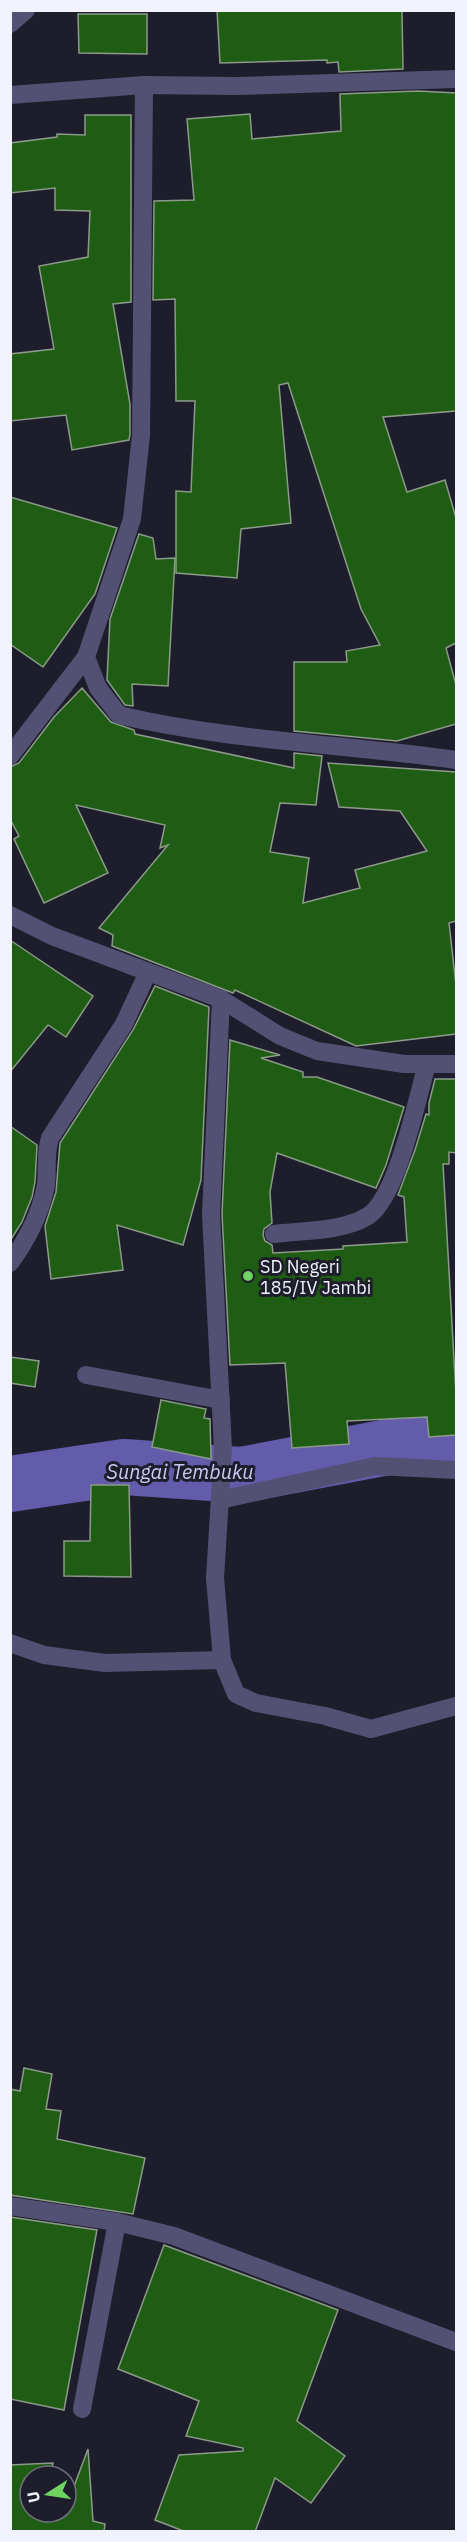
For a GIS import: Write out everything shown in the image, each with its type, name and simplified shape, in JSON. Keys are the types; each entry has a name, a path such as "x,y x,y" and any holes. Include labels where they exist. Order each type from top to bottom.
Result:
{"street":[{"path":"10,24 26,10"},
{"path":"10,95 144,85 237,86 456,79"},
{"path":"10,756 86,657 132,519 140,445 144,85"},
{"path":"86,657 98,688 119,715 175,728 456,760"},
{"path":"12,917 52,936 221,999 280,1036 317,1052 393,1062 456,1064"},
{"path":"10,1263 27,1240 45,1190 46,1159 50,1138 124,1024 148,972"},
{"path":"221,999 211,1214 223,1448 215,1578 222,1660 236,1694 256,1703 325,1716 371,1729 456,1706"},
{"path":"274,1234 346,1225 369,1216 383,1203 396,1173 427,1064"},
{"path":"86,1375 221,1400"},
{"path":"220,1491 375,1466 456,1470"},
{"path":"10,1643 44,1655 105,1664 222,1660"},
{"path":"10,2206 117,2222 174,2236 456,2342"},
{"path":"82,2409 117,2222"}],"building":[{"path":"217,10 402,10 403,69 339,72 338,62 327,63 327,60 220,63"},
{"path":"78,14 147,14 147,54 79,53"},
{"path":"418,91 456,93 456,411 383,417 407,492 445,480 456,518 456,643 446,648 456,685 456,724 397,741 294,731 294,662 347,662 346,651 380,645 361,609 288,383 279,385 291,523 241,529 237,578 176,573 176,491 191,492 195,401 176,401 175,299 153,300 154,201 194,200 187,119 250,114 252,139 341,131 340,94"},
{"path":"85,115 131,115 131,302 113,304 130,404 130,434 129,440 72,450 66,415 10,421 10,354 54,349 39,266 88,257 90,211 55,210 55,188 10,193 10,143 57,137 57,134 85,135"},
{"path":"10,497 117,528 95,594 43,667 10,644"},
{"path":"139,534 153,538 156,559 175,558 168,686 132,684 133,706 125,705 107,680 110,619"},
{"path":"82,688 111,722 134,730 135,734 294,768 294,753 322,756 316,805 280,803 270,852 309,858 303,903 360,888 355,870 427,851 400,811 339,807 328,763 456,772 456,921 449,923 456,985 456,1034 356,1046 235,990 233,993 112,946 113,935 99,928 168,845 160,848 165,825 76,805 108,873 44,903 14,839 19,836 10,819 10,767 19,763 54,717"},
{"path":"10,940 93,996 66,1037 48,1025 10,1072"},
{"path":"155,986 209,1007 201,1180 183,1245 117,1225 123,1270 51,1279 45,1226 56,1192 60,1143 133,1030"},
{"path":"230,1040 280,1055 261,1058 303,1072 303,1077 317,1077 404,1107 386,1165 376,1188 277,1153 270,1192 272,1223 264,1229 263,1235 265,1241 272,1245 273,1253 407,1242 404,1197 398,1195 426,1114 429,1115 429,1103 435,1079 456,1079 456,1153 449,1152 449,1164 443,1164 456,1395 456,1435 429,1437 427,1417 347,1421 349,1444 292,1448 285,1363 230,1365 222,1214"},
{"path":"10,1126 37,1145 32,1197 22,1222 10,1241"},
{"path":"10,1357 39,1361 35,1387 10,1383"},
{"path":"161,1400 206,1409 204,1418 210,1419 211,1459 152,1447"},
{"path":"91,1485 129,1485 131,1577 64,1576 64,1541 90,1541"},
{"path":"24,2068 52,2074 46,2109 61,2111 57,2139 145,2158 133,2214 10,2195 10,2089 20,2091"},
{"path":"10,2217 97,2230 64,2410 10,2399"},
{"path":"164,2245 338,2310 297,2421 345,2456 311,2503 275,2478 255,2532 186,2532 155,2520 179,2455 243,2451 243,2448 186,2436 199,2401 118,2369"},
{"path":"88,2449 93,2521 105,2524 104,2532 10,2532 10,2465 18,2465 18,2524 78,2524 78,2476"}],"waterway":[{"name":"Sungai Tembuku","path":"10,1484 124,1467 241,1475 404,1444 456,1448"}],"place":[{"name":"SD Negeri 185/IV Jambi","path":"248,1276"}]}
